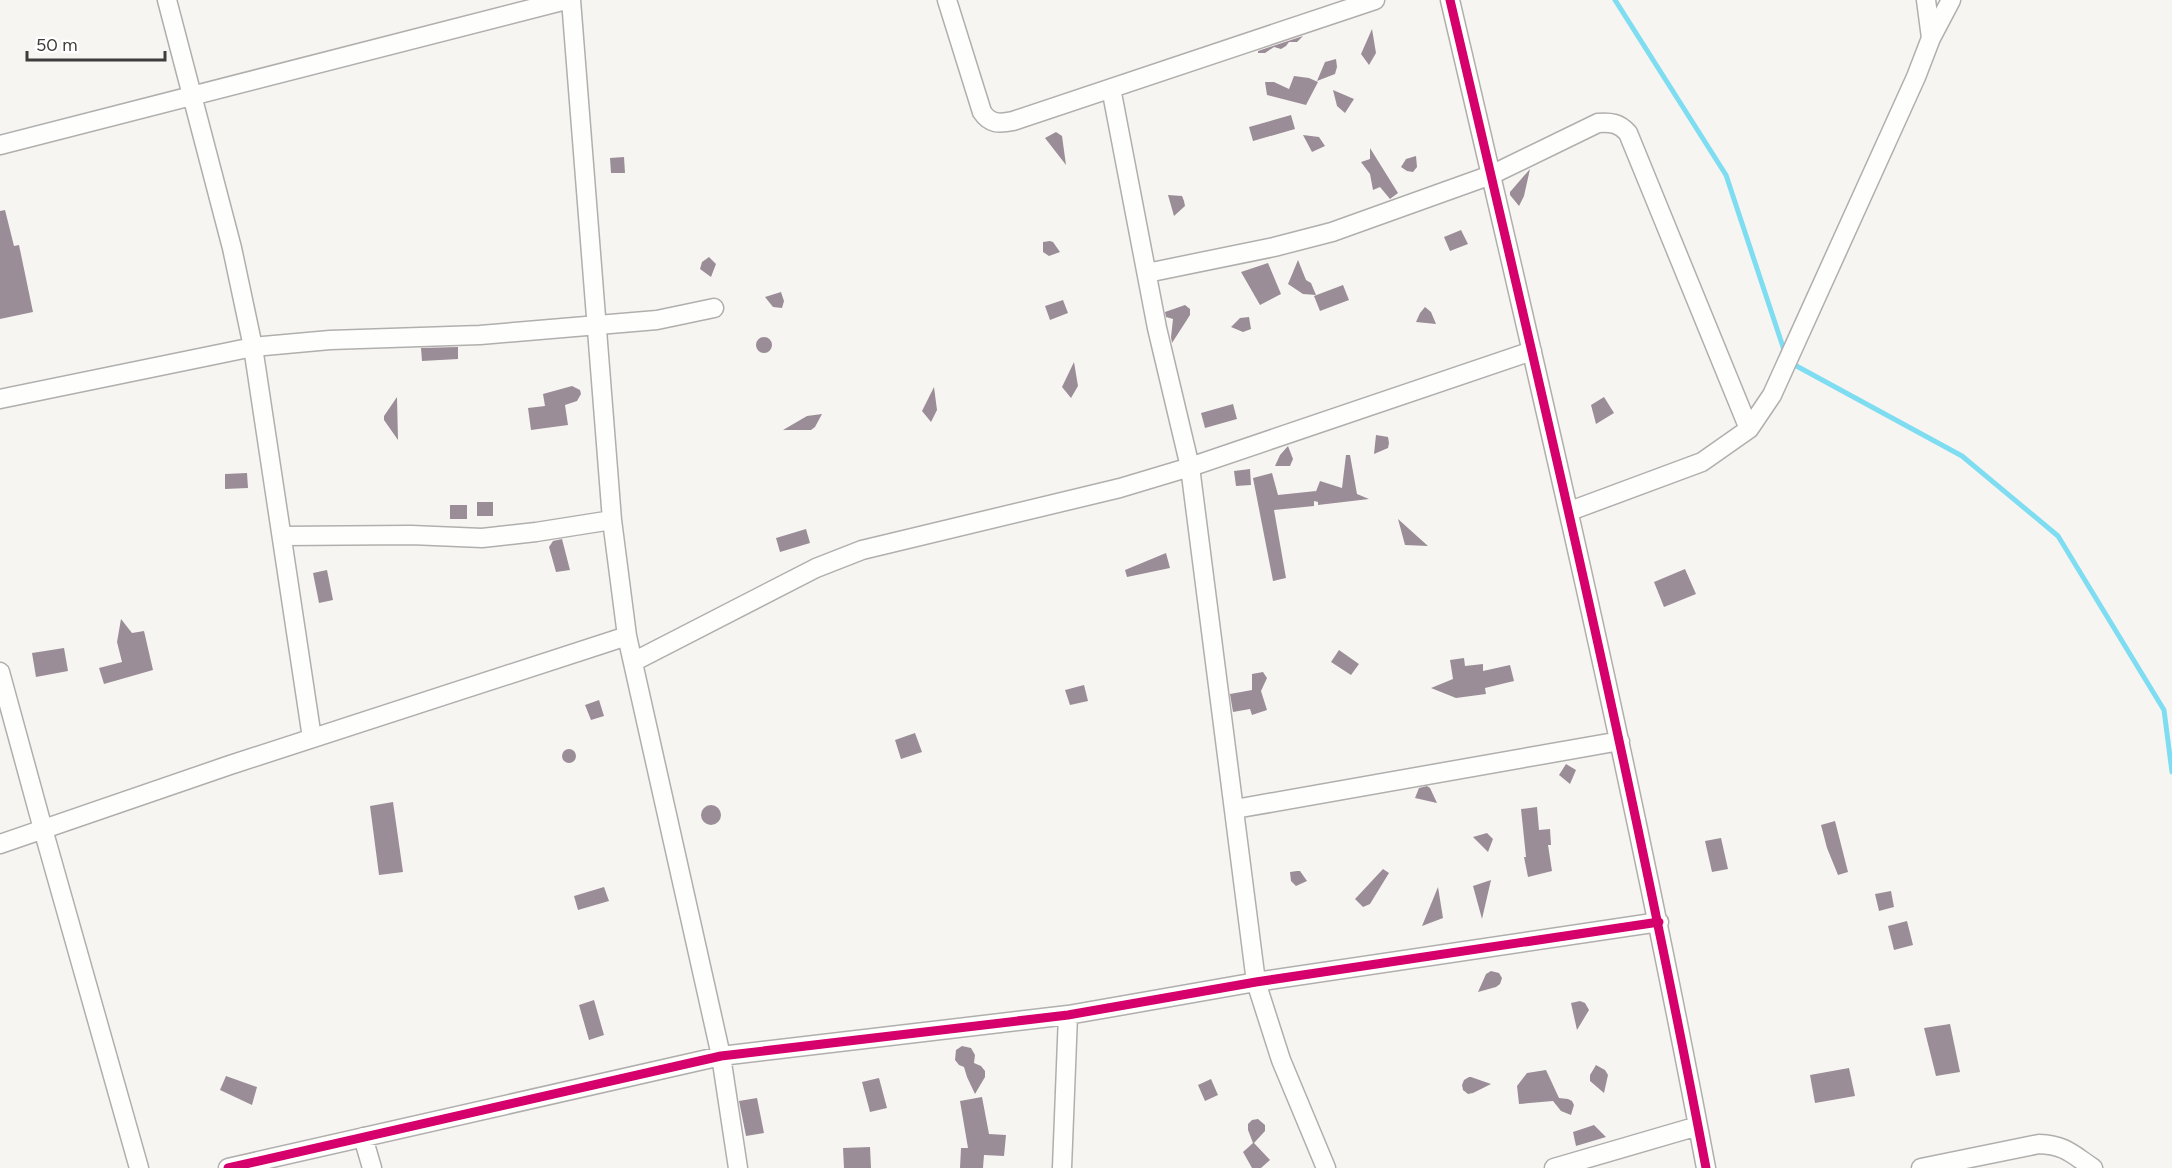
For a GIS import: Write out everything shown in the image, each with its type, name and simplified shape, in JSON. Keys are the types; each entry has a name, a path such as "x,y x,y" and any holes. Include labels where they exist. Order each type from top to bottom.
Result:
{"street":[{"path":"167,0 232,248 253,347 312,738"},
{"path":"0,145 566,0"},
{"path":"571,0 612,519 627,636 721,1056 738,1168"},
{"path":"947,0 982,112 987,120 994,123 1013,121 1375,0"},
{"path":"1450,0 1570,511 1659,922 1707,1168"},
{"path":"1926,0 1931,38"},
{"path":"1570,511 1702,462 1749,429 1772,395 1908,95 1931,38 1951,0"},
{"path":"1111,88 1157,328 1190,467 1256,982 1281,1060 1326,1168"},
{"path":"1147,273 1332,232 1491,175 1598,123 1610,122 1621,126 1628,134 1749,429"},
{"path":"0,399 253,347 330,340 480,335 657,320 714,308"},
{"path":"633,662 816,568 862,550 1110,490 1190,467 1532,351"},
{"path":"282,536 482,537 536,532 612,519"},
{"path":"0,844 312,738 627,636"},
{"path":"0,672 139,1168"},
{"path":"1235,810 1620,741"},
{"path":"228,1168 721,1056 1068,1015 1256,982 1659,922"},
{"path":"1062,1168 1068,1015"},
{"path":"1554,1168 1698,1126"},
{"path":"363,1137 372,1168"},
{"path":"1930,1167 2038,1144 2054,1144 2067,1149 2093,1168"}],"building":[{"path":"1372,29 1376,53 1369,65 1361,54"},
{"path":"1303,36 1297,42 1289,42 1281,49 1274,47 1265,53 1258,53 1258,51"},
{"path":"1336,59 1335,74 1317,81 1325,62"},
{"path":"1294,76 1318,82 1306,105 1267,95 1265,82 1274,82 1289,89"},
{"path":"1333,90 1354,99 1345,113 1337,106"},
{"path":"1291,115 1295,129 1253,141 1249,127"},
{"path":"1056,132 1062,136 1066,165 1045,138"},
{"path":"1303,135 1319,137 1325,146 1312,152"},
{"path":"1370,148 1398,193 1390,199 1380,187 1373,190 1370,174 1361,162 1370,159"},
{"path":"1416,156 1417,167 1413,172 1401,167 1406,159"},
{"path":"624,157 625,173 611,173 610,158"},
{"path":"1530,169 1524,196 1519,206 1510,192"},
{"path":"1168,195 1182,196 1184,201 1185,206 1174,216"},
{"path":"5,210 14,246 19,245 33,312 0,319 0,211"},
{"path":"1461,230 1468,244 1450,251 1444,237"},
{"path":"1050,241 1060,252 1049,256 1043,252 1043,242"},
{"path":"709,257 716,264 711,277 700,269 702,262"},
{"path":"1298,260 1306,280 1311,283 1316,295 1303,294 1288,284"},
{"path":"1268,263 1281,294 1260,305 1241,272"},
{"path":"1343,285 1349,300 1320,311 1314,296"},
{"path":"781,292 784,301 782,308 773,307 765,297"},
{"path":"1063,300 1068,313 1050,320 1045,306"},
{"path":"1185,305 1190,309 1190,315 1172,343 1173,319 1166,317 1165,312"},
{"path":"1425,307 1431,312 1436,324 1416,322"},
{"path":"1249,317 1251,329 1243,332 1231,327 1240,318"},
{"path":"764,337 770,339 772,345 770,351 764,353 758,351 756,345 758,339"},
{"path":"458,347 458,359 422,361 421,348"},
{"path":"1074,362 1078,386 1071,398 1062,387"},
{"path":"572,386 580,390 581,394 577,401 565,405 568,425 531,430 528,408 545,406 543,394"},
{"path":"934,387 937,410 931,422 922,411"},
{"path":"397,397 398,440 384,420 384,416"},
{"path":"1604,397 1614,413 1596,424 1591,405"},
{"path":"1233,404 1237,419 1205,428 1201,413"},
{"path":"822,414 811,430 783,430 807,416"},
{"path":"1376,435 1388,437 1389,443 1388,448 1374,454"},
{"path":"1288,446 1293,459 1290,466 1275,466 1280,455"},
{"path":"1346,455 1350,455 1357,494 1369,499 1318,505 1318,502 1314,501 1314,506 1274,510 1286,578 1273,581 1253,478 1272,473 1278,495 1316,491 1315,494 1320,481 1342,488"},
{"path":"1250,469 1251,485 1236,486 1234,471"},
{"path":"247,473 248,488 225,489 225,474"},
{"path":"477,502 493,502 493,516 477,516"},
{"path":"450,505 467,505 467,519 450,519"},
{"path":"1398,519 1428,546 1405,545"},
{"path":"806,529 810,543 780,552 776,538"},
{"path":"562,539 570,570 556,572 549,547 553,541"},
{"path":"1166,553 1170,568 1127,577 1125,570"},
{"path":"1685,569 1696,594 1664,607 1654,582"},
{"path":"327,570 333,600 319,603 313,573"},
{"path":"121,619 132,633 144,631 153,670 104,684 99,668 122,662 117,642"},
{"path":"64,648 68,671 36,677 32,653"},
{"path":"1339,650 1359,664 1351,675 1331,662"},
{"path":"1464,658 1465,666 1483,664 1483,671 1510,665 1514,681 1485,688 1486,694 1456,698 1431,688 1453,679 1450,660"},
{"path":"1263,672 1267,678 1261,691 1267,710 1252,715 1250,709 1233,712 1230,694 1252,690 1252,674"},
{"path":"1084,685 1088,701 1070,705 1065,690"},
{"path":"599,700 604,716 591,720 585,705"},
{"path":"915,733 922,752 901,759 895,740"},
{"path":"566,749 572,749 576,756 572,763 566,763 562,759 562,753"},
{"path":"1566,764 1576,770 1570,784 1559,775"},
{"path":"1427,786 1437,803 1415,798 1419,788"},
{"path":"393,802 403,872 379,875 370,806"},
{"path":"711,805 718,808 721,815 718,822 711,825 704,822 701,815 704,808"},
{"path":"1537,807 1539,830 1550,829 1551,845 1548,845 1552,871 1528,877 1524,857 1526,857 1521,809"},
{"path":"1835,821 1848,872 1838,875 1821,825"},
{"path":"1487,833 1493,839 1488,852 1473,837"},
{"path":"1721,838 1728,869 1712,872 1705,841"},
{"path":"1383,869 1389,873 1370,904 1363,907 1355,899"},
{"path":"1300,871 1307,881 1296,886 1291,881 1290,872"},
{"path":"1491,880 1482,919 1473,886"},
{"path":"604,887 609,901 578,910 574,896"},
{"path":"1438,887 1443,918 1422,926"},
{"path":"1891,891 1894,907 1879,911 1875,894"},
{"path":"1907,921 1913,945 1894,950 1888,926"},
{"path":"1491,971 1499,973 1502,978 1500,984 1478,992 1486,974"},
{"path":"594,1000 604,1035 589,1040 579,1005"},
{"path":"1580,1001 1585,1003 1589,1010 1577,1030 1571,1003"},
{"path":"1950,1024 1960,1072 1936,1076 1924,1028"},
{"path":"962,1046 971,1048 975,1055 974,1063 985,1071 985,1077 975,1094 964,1067 955,1060 956,1050"},
{"path":"1596,1065 1605,1070 1608,1075 1604,1093 1590,1081 1590,1075"},
{"path":"1849,1068 1855,1096 1815,1103 1810,1075"},
{"path":"1546,1070 1559,1098 1572,1101 1574,1105 1571,1115 1561,1111 1553,1101 1519,1104 1517,1086 1527,1073"},
{"path":"226,1076 257,1087 252,1105 220,1090"},
{"path":"1469,1077 1491,1084 1468,1094 1463,1090 1462,1085"},
{"path":"879,1078 887,1108 870,1112 862,1082"},
{"path":"1211,1079 1218,1095 1205,1101 1198,1085"},
{"path":"982,1097 989,1134 1006,1135 1004,1156 984,1155 983,1168 960,1168 961,1148 968,1148 960,1101"},
{"path":"757,1098 764,1133 746,1136 739,1101"},
{"path":"1258,1119 1265,1125 1265,1131 1254,1143 1270,1160 1261,1168 1252,1168 1243,1152 1253,1143 1248,1124"},
{"path":"1594,1125 1606,1137 1576,1146 1573,1132"},
{"path":"870,1147 871,1168 844,1168 843,1148"}],"waterway":[{"path":"1615,0 1726,175 1785,353"},
{"path":"1791,363 1962,456 2058,536 2164,710 2172,772"}],"cycle path":[{"path":"1450,0 1616,728 1648,875 1706,1168"},
{"path":"228,1168 721,1056 1068,1015 1256,982 1659,922"}]}
